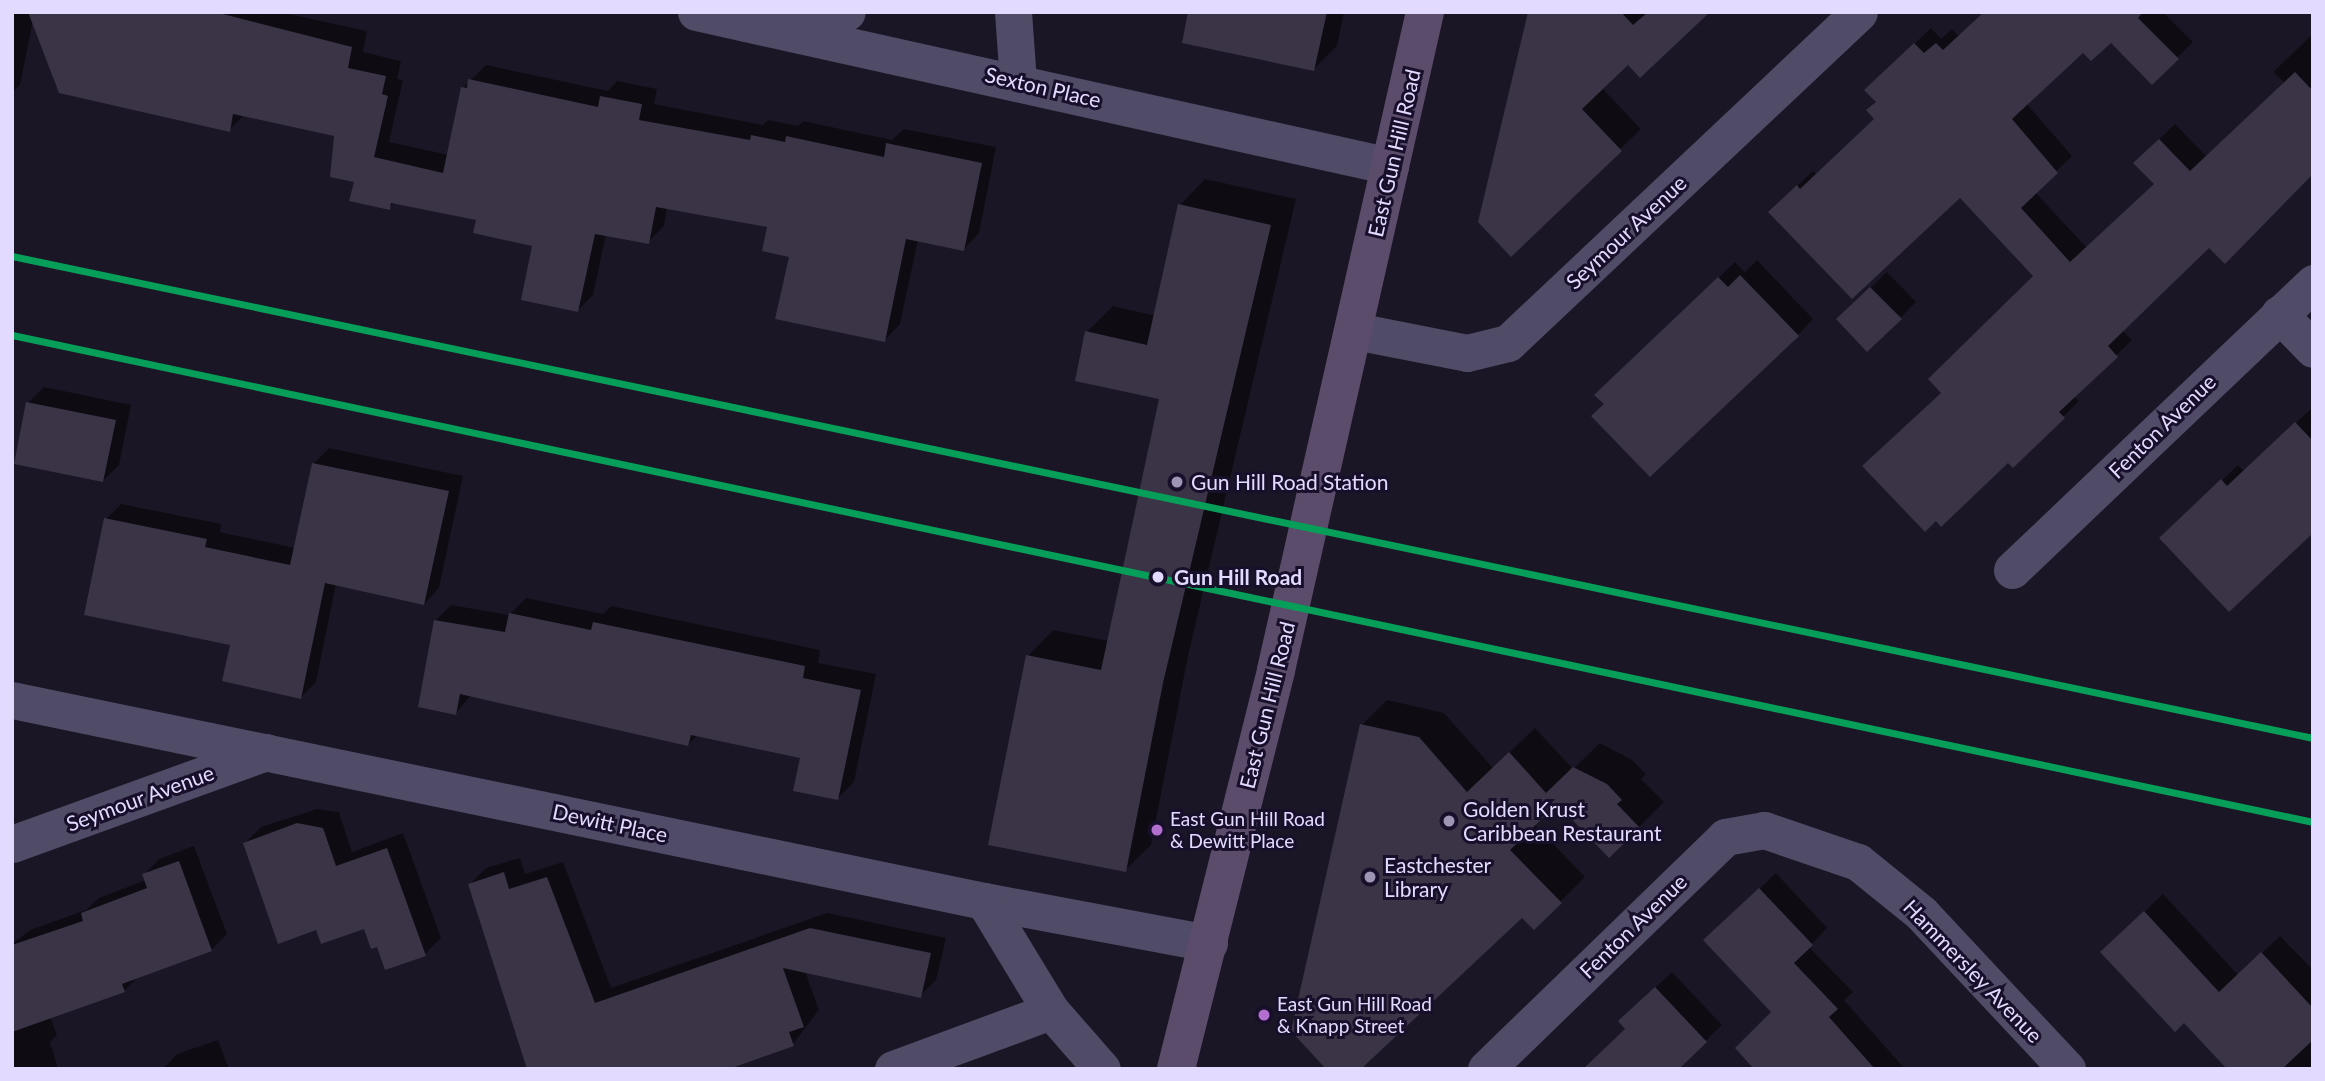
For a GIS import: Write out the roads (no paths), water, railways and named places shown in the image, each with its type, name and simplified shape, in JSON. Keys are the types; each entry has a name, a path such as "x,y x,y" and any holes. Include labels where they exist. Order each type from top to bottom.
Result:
{"main road":[{"name":"East Gun Hill Road","path":"1176,1069 1209,943 1355,331 1425,12"}],"street":[{"name":"Sexton Place","path":"696,12 794,31 1390,166"},
{"path":"794,31 847,12"},
{"path":"1013,12 1018,82"},
{"name":"Seymour Avenue","path":"1355,331 1467,353 1508,343 1858,12"},
{"name":"Fenton Avenue","path":"2012,570 2313,283"},
{"path":"2279,314 2313,349"},
{"name":"Dewitt Place","path":"12,700 984,901 1209,943"},
{"name":"Seymour Avenue","path":"12,844 267,751"},
{"name":"Fenton Avenue","path":"1486,1069 1725,837 1764,830 1799,841"},
{"name":"Hammersley Avenue","path":"1799,841 1858,862 1921,913 2067,1069"},
{"path":"984,901 1051,1011 1102,1069"},
{"path":"893,1069 1051,1011"}],"place":[{"name":"Gun Hill Road Station","path":"1177,482"},
{"name":"Gun Hill Road","path":"1158,577"},
{"name":"Golden Krust Caribbean Restaurant","path":"1449,821"},
{"name":"East Gun Hill Road & Dewitt Place","path":"1157,830"},
{"name":"Eastchester Library","path":"1370,877"},
{"name":"East Gun Hill Road & Knapp Street","path":"1264,1015"}]}
